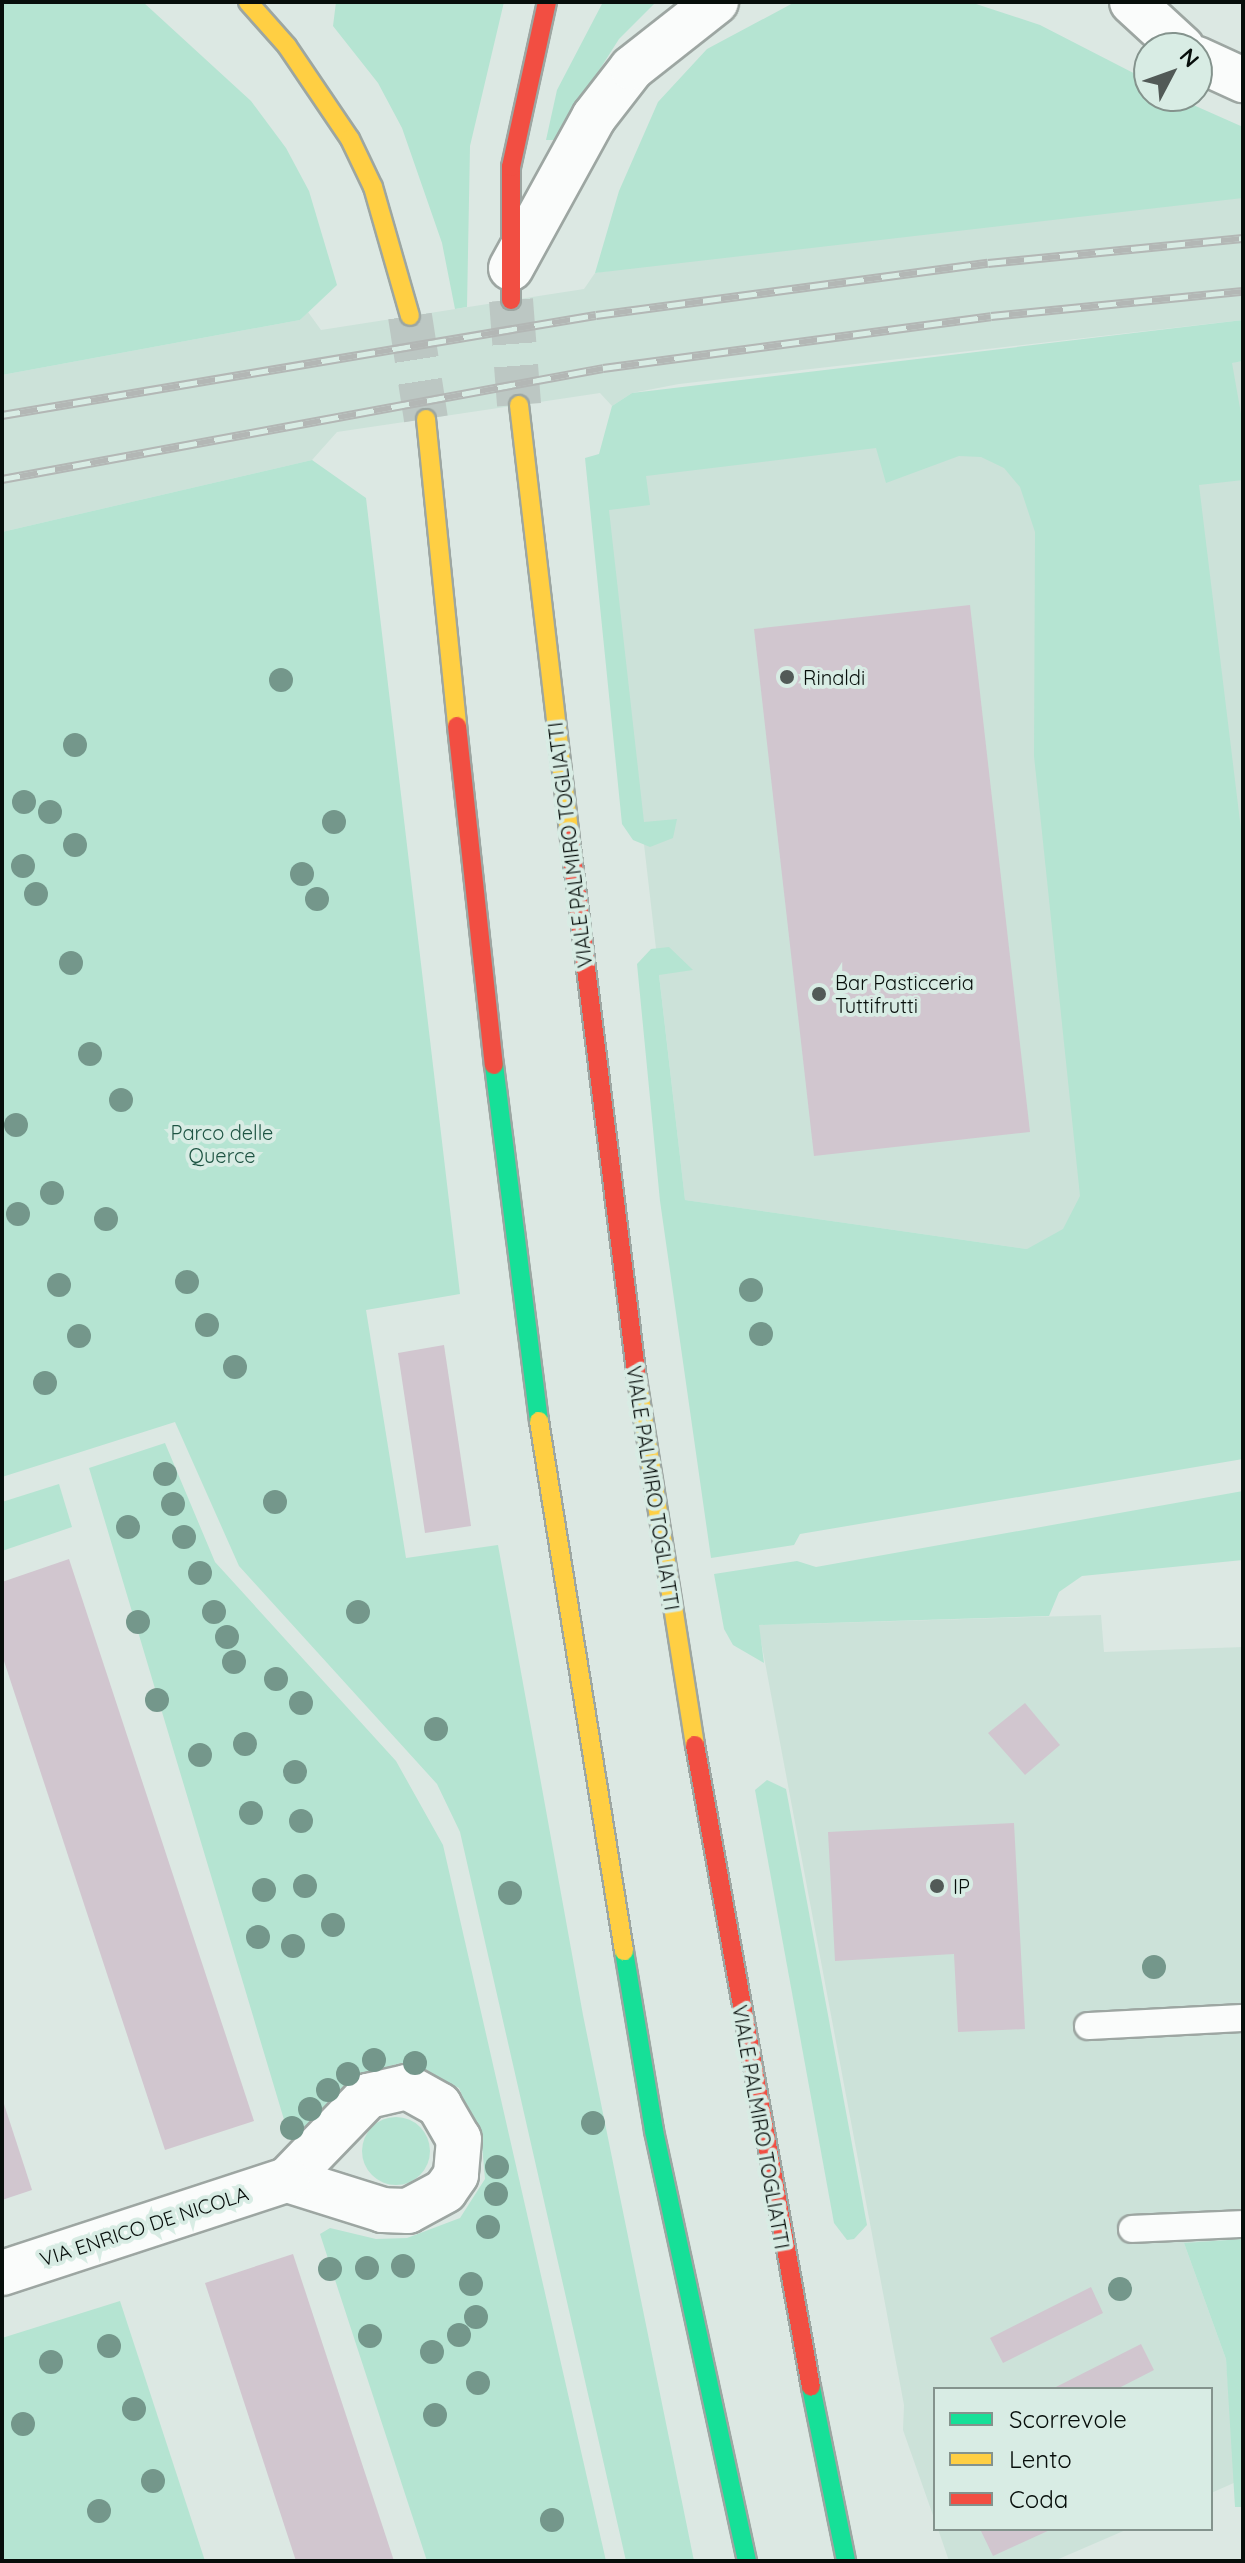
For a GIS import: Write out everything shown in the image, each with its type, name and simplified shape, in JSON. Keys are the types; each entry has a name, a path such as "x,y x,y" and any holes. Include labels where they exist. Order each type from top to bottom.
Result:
{"main road":[{"path":"248,2 287,46 350,139 373,187 410,316"},
{"path":"511,284 511,167 547,2"},
{"name":"VIALE PALMIRO TOGLIATTI","path":"519,405 620,1264 658,1530 764,2151 846,2561"},
{"path":"426,419 480,955 551,1519 654,2131 747,2561"}],"street":[{"path":"511,284 594,117 632,68 716,2"},
{"path":"1106,2 1140,11 1164,32"},
{"path":"1213,66 1243,80"},
{"name":"VIA ENRICO DE NICOLA","path":"2,2273 287,2180"}],"lane":[{"path":"1088,2026 1243,2018"},
{"path":"1132,2229 1243,2224"}],"shaded area":[{"path":"1243,163 1243,320 679,384 632,393 612,406 600,393 337,432 312,460 2,532 2,375 300,320 308,312 321,330 584,289 595,273"},
{"path":"1243,361 1243,1294 1027,1249 685,1200 599,454"},
{"path":"1101,1615 1104,1652 1243,1647 1243,2239 1184,2243 1226,2359 1236,2482 1213,2492 1213,2387 933,2387 933,2515 903,2430 904,2405 758,1625"},
{"path":"939,2531 1123,2531 1054,2561 949,2561"}],"green space":[{"path":"2,2 143,2 251,101 286,148 309,191 337,285 300,320 2,375"},
{"path":"336,2 504,2 470,146 467,307 455,309 442,243 402,128 378,83 333,26"},
{"path":"603,2 656,2 619,39 555,140 546,140 557,90"},
{"path":"795,2 970,2 1040,25 1133,73 1133,112 1209,112 1243,127 1243,198 595,273 619,191 658,102 707,49"},
{"path":"1243,320 1243,361 1232,363 1243,425 1243,480 1199,485 1243,846 1243,1459 800,1534 794,1545 711,1558 660,1201 637,964 651,949 669,947 693,970 659,975 685,1200 1027,1249 1063,1229 1080,1196 1034,756 1035,532 1020,487 1004,468 981,457 959,456 886,483 876,448 646,476 650,505 609,510 644,822 677,819 673,838 650,847 633,840 622,824 585,458 599,454 612,406 632,393"},
{"name":"Parco delle Querce","path":"312,460 366,498 460,1294 366,1310 406,1558 498,1545 583,2015 694,2561 626,2561 460,1832 437,1784 239,1566 175,1422 2,1477 2,532"},
{"path":"165,1443 215,1562 396,1761 443,1845 606,2561 427,2561 320,2234 330,2228 376,2239 407,2238 460,2218 485,2179 482,2145 459,2088 401,2063 365,2073 337,2092 301,2134 288,2133 89,1468"},
{"path":"59,1484 72,1527 2,1551 2,1502"},
{"path":"1243,1491 1243,1560 1082,1576 1059,1592 1049,1616 759,1625 764,1663 733,1645 724,1629 714,1574 797,1561 816,1567"},
{"path":"767,1780 786,1789 867,2225 854,2239 847,2240 834,2223 755,1790"},
{"path":"389,2117 403,2117 415,2122 425,2132 430,2151 425,2170 415,2180 403,2185 389,2185 377,2180 367,2170 362,2158 362,2144 367,2132 377,2122"},
{"path":"1243,2239 1243,2507 1235,2507 1226,2359 1184,2243"},
{"path":"120,2301 205,2561 2,2561 2,2338"}],"building":[{"path":"970,605 1030,1132 814,1156 754,629"},
{"path":"444,1345 471,1526 425,1533 398,1353"},
{"path":"69,1559 254,2121 165,2150 2,1655 2,1582"},
{"path":"1025,1703 1060,1745 1025,1775 988,1733"},
{"path":"1014,1823 1025,2029 958,2032 954,1954 835,1961 828,1832"},
{"path":"2,2102 32,2190 2,2200"},
{"path":"293,2254 394,2561 296,2561 205,2283"},
{"path":"1091,2287 1103,2313 1003,2363 990,2338"},
{"path":"1141,2344 1154,2370 1121,2387 1056,2387"},
{"path":"981,2531 1048,2531 993,2556"}],"tunnel":[{"path":"511,300 519,405"},
{"path":"410,316 426,419"}],"railway":[{"path":"2,415 596,315 988,263 1243,238"},
{"path":"2,479 603,368 991,316 1243,291"}],"traffic: fast":[{"path":"494,1065 539,1421"},
{"path":"624,1951 654,2131 747,2561"},
{"path":"811,2387 846,2561"}],"traffic: slow":[{"path":"248,2 287,46 350,139 373,187 410,316"},
{"path":"519,405 570,839"},
{"path":"426,419 457,726"},
{"path":"637,1379 695,1745"},
{"path":"539,1421 624,1951"}],"traffic: jam":[{"path":"511,300 511,167 547,2"},
{"path":"457,726 494,1065"},
{"path":"570,839 637,1379"},
{"path":"695,1745 811,2387"}],"place":[{"name":"Rinaldi","path":"787,677"},
{"name":"Bar Pasticceria Tuttifrutti","path":"819,994"},
{"name":"IP","path":"937,1886"}]}
